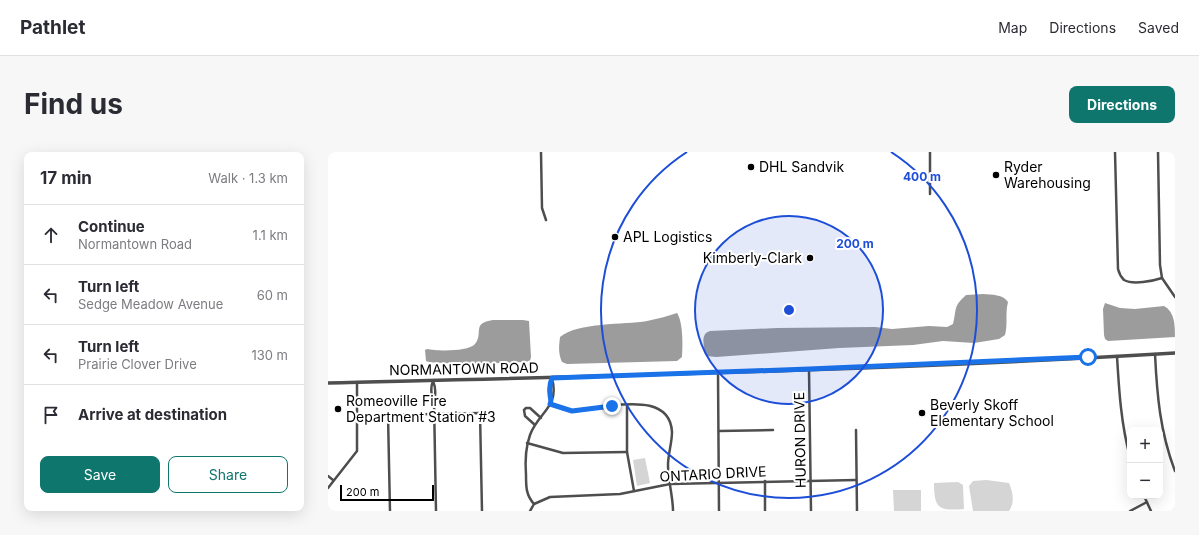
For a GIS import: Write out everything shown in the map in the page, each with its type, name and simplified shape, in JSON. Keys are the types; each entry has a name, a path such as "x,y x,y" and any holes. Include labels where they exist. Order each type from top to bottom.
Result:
{"street":[{"path":"541,152 542,208 546,220"},
{"path":"930,152 930,194"},
{"path":"1115,152 1119,274 1124,280 1128,281 1151,281 1162,278"},
{"path":"1158,152 1160,265 1162,278 1175,297"},
{"name":"NORMANTOWN ROAD","path":"328,383 718,373 1175,353"},
{"path":"1155,354 1159,412 1167,448 1175,471"},
{"path":"1117,356 1120,408 1127,443"},
{"name":"HURON DRIVE","path":"809,369 811,511"},
{"path":"718,373 719,511"},
{"path":"530,511 534,504 527,494 525,452 530,434 554,397 554,385 552,378"},
{"path":"433,380 431,395 434,401 436,511"},
{"path":"328,488 357,451 357,382"},
{"path":"551,403 572,411 604,406 627,405 646,405 659,408 664,411 669,419 672,433 668,464 673,511"},
{"path":"627,405 627,452 634,491"},
{"path":"535,425 525,416 524,410 526,408 530,408 541,418"},
{"path":"390,511 388,415 480,413 482,511"},
{"path":"719,431 773,430"},
{"path":"856,430 857,511"},
{"path":"527,443 563,452 627,452"},
{"path":"328,476 333,480"},
{"name":"ONTARIO DRIVE","path":"534,504 550,497 614,494 670,484 856,480"},
{"path":"765,481 765,511"},
{"path":"1146,499 1151,511"},
{"path":"1130,511 1147,502"}],"shaded area":[{"path":"983,294 1000,296 1008,302 1005,335 999,339 974,343 943,341 913,345 839,348 716,357 707,356 705,354 704,337 707,332 710,331 777,328 875,327 892,329 929,326 947,327 953,324 957,305 966,295"},
{"path":"1105,303 1120,308 1135,309 1164,306 1168,309 1172,316 1175,337 1108,341 1105,339 1104,335 1103,309"},
{"path":"677,313 682,334 682,357 677,361 567,364 562,362 559,353 560,337 568,332 589,326 647,321"},
{"path":"493,320 529,321 530,361 477,364 426,361 425,350 427,349 459,350 471,347 475,344 479,336 479,329 482,323"},
{"path":"645,458 650,483 637,486 633,460"},
{"path":"986,480 1009,483 1013,497 1009,511 973,511 969,486 973,481"},
{"path":"958,482 963,485 964,509 944,509 937,503 935,498 934,483"},
{"path":"893,490 921,490 921,511 894,511"}],"place":[{"name":"DHL Sandvik","path":"751,167"},
{"name":"Ryder Warehousing","path":"996,175"},
{"name":"APL Logistics","path":"615,237"},
{"name":"Kimberly-Clark","path":"810,258"},
{"name":"Romeoville Fire Department Station #3","path":"338,409"},
{"name":"Beverly Skoff Elementary School","path":"922,413"}],"route":[{"path":"612,406 572,411 550,404 550,385 552,378 966,363 1088,357"}]}
